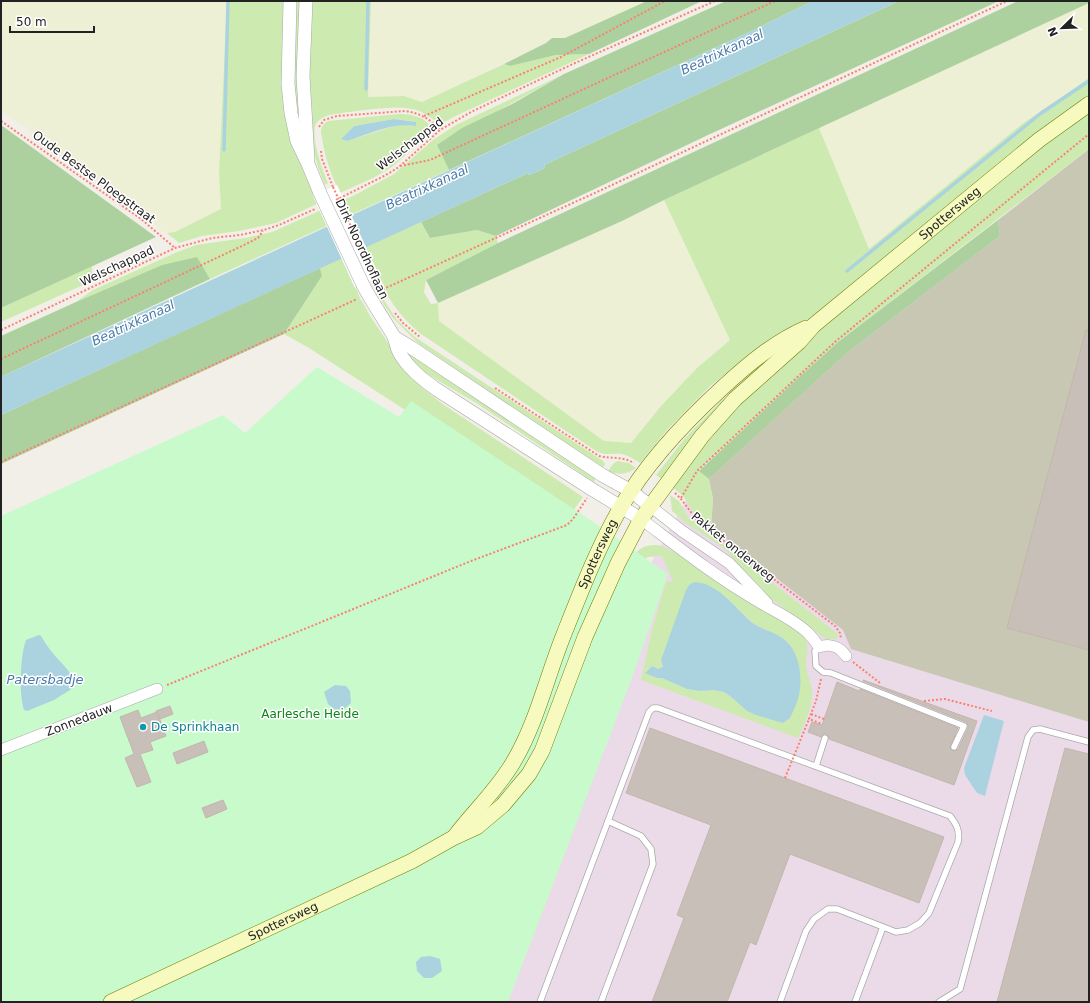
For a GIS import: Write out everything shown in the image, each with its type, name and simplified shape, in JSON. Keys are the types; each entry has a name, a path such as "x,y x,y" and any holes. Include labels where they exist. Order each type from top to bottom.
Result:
{"main road":[{"name":"Spottersweg","path":"111,1002 412,861 453,838 478,827 503,805 528,774 542,751 585,637 618,563 641,519 702,436 735,399 799,342 814,325 1039,140 1089,104"},
{"name":"Spottersweg","path":"453,838 470,815 495,789 514,761 532,723 563,636 596,556 621,507 645,471 689,418 744,368 762,354 794,334 814,325"}],"street":[{"name":"Dirk Noordhoflaan","path":"290,1 288,84 291,113 297,141 365,289 378,313 394,337 398,351 420,378 593,490 641,519"},
{"name":"Dirk Noordhoflaan","path":"306,1 303,76 308,164"},
{"name":"Dirk Noordhoflaan","path":"394,337 602,475 631,491 650,506"},
{"name":"Pakket onderweg","path":"650,506 682,531 729,563 771,608"},
{"name":"Pakket onderweg","path":"641,519 696,560 751,598 771,608 806,631 819,647"},
{"path":"819,647 824,645 832,646 844,653"},
{"name":"Zonnedauw","path":"1,750 157,689"}],"lane":[{"path":"819,647 816,651 816,666 823,672 831,673 964,726 954,747"},
{"path":"540,1002 649,712 653,708 658,708 950,816 956,824 959,833 958,842 929,913 920,923 908,930 896,932 837,909 828,909 814,919 806,931 780,1002"},
{"path":"938,1002 960,990 1028,737 1033,730 1040,729 1089,742"},
{"path":"816,766 825,738"},
{"path":"602,1002 653,864 651,849 641,836 608,821"},
{"path":"855,1002 883,927"}],"path":[{"path":"424,116 561,57 665,1"},
{"name":"Welschappad","path":"331,202 372,183 398,167 440,130 473,112 715,1"},
{"path":"398,167 430,160 775,1"},
{"path":"1,462 365,289 381,290 597,192 1007,1"},
{"path":"318,128 324,120 337,116 405,111 414,112 424,116 440,130"},
{"name":"Oude Bestse Ploegstraat","path":"1,121 141,219 175,248"},
{"path":"681,498 697,471 836,341 1089,134"},
{"name":"Dirk Noordhoflaan","path":"320,146 322,159 381,290"},
{"name":"Welschappad","path":"1,330 175,248 212,238 240,235 264,230 317,208"},
{"path":"1,359 242,246 258,238 264,230"},
{"name":"Dirk Noordhoflaan","path":"392,309 403,323 424,340"},
{"path":"494,387 599,456 611,459 617,457 627,459 645,471"},
{"name":"Pakket onderweg","path":"666,485 681,498 685,507 698,521 835,626 840,634 844,653"},
{"path":"157,689 471,561 566,525"},
{"path":"844,653 883,686"},
{"path":"785,778 816,701 823,672"},
{"path":"919,699 926,701 945,699 992,711"},
{"path":"811,714 824,719"},
{"path":"809,719 822,724"}],"shaded area":[{"path":"1,1 227,1 219,173 221,209 175,232 163,232 136,208 1,110"},
{"path":"371,1 647,1 565,38 548,40 546,43 422,102 404,96 368,97"},
{"path":"1089,3 1089,78 1022,124 869,250 819,128"},
{"path":"1089,149 1089,722 851,649 843,630 711,527 713,499 709,479 848,352 1000,236 998,220"},
{"path":"1089,157 1089,1002 496,1002 651,563 691,491 845,345"},
{"path":"664,200 730,340 697,368 661,406 631,443 604,441 439,321 438,303 622,221"}],"green space":[{"path":"227,1 287,1 299,158 319,203 276,223 239,231 202,236 179,243 167,233 175,232 221,209 219,173"},
{"path":"293,1 303,1 301,141 291,66"},
{"path":"310,1 371,1 368,97 404,96 422,102 504,64 510,66 556,55 589,54 440,123 419,111 407,108 385,108 323,117 316,124 315,137 318,154 328,183 325,185 314,152 309,124 307,71"},
{"path":"647,1 702,1 589,54 556,55 510,66 504,64 546,43 552,38 565,38"},
{"path":"726,1 813,1 758,28 449,170 437,145 462,128 514,103 564,74"},
{"path":"899,1 999,1 708,135 496,236 477,230 430,238 421,222 528,173 529,175 545,168 544,165"},
{"path":"1018,1 1089,1 1089,3 664,200 622,221 438,303 426,280 498,243"},
{"path":"564,74 437,145 449,170 210,279 197,258 162,265 76,302 93,290 175,253 196,245 245,238 272,232 355,195 394,174 433,140 456,125"},
{"path":"1089,78 1089,97 812,317 791,332 749,355 710,386 667,430 640,463 622,454 599,453 421,334 396,308 384,290 386,289 380,278 365,267 356,288 361,301 409,374 421,387 444,405 583,497 573,511 469,451 309,348 284,334 322,276 320,268 421,222 430,238 477,230 496,236 498,243 426,280 424,292 431,304 438,303 439,321 604,441 631,443 661,406 697,368 730,340 664,200 819,128 869,249 1022,124"},
{"path":"1089,113 1089,149 838,342 797,379 699,470 709,479 713,499 711,527 693,512 683,496 672,487 730,411 842,310 1040,147"},
{"path":"402,114 412,115 426,121 431,129 429,134 392,167 373,178 340,193 333,178 322,140 321,129 328,121","holes":["394,119 416,122 416,126 394,126 347,141 341,139 354,126"]},
{"path":"1,125 156,237 1,308"},
{"path":"998,220 1000,236 848,352 709,479 699,471 838,342"},
{"path":"197,257 210,279 1,377 1,336 162,265"},
{"path":"92,266 92,281 1,322 1,308"},
{"path":"320,268 322,276 284,334 1,464 1,415"},
{"path":"378,291 397,320 415,337 603,461 605,464 603,468 419,344 393,318 376,293"},
{"path":"794,337 663,480 656,475 685,438 719,403 767,357"},
{"path":"411,353 596,478 594,482 476,403 424,372 409,356"},
{"name":"Aarlesche Heide","path":"317,367 399,417 411,401 598,525 668,574 632,678 508,1002 1,1002 1,516 223,415 245,433"},
{"path":"617,461 629,463 636,468 622,474 608,471"},
{"path":"670,495 679,501 688,517 838,634 837,639 826,639 766,595 725,549 687,524 672,511"},
{"path":"650,545 662,546 694,562 801,634 808,649 806,666 812,696 808,715 798,738 641,680 652,629 666,582 673,581 662,556 648,557 628,572 637,552 640,549","holes":["689,585 718,592 732,603 752,623 781,637 789,643 800,690 790,718 779,722 756,715 747,711 724,692 687,689 662,678 656,678 645,672 652,666 658,669 663,667 661,660"]}],"water":[{"name":"Beatrixkanaal","path":"813,1 899,1 544,165 545,168 529,175 528,173 1,415 1,377 758,28"},
{"path":"394,119 416,122 416,126 407,125 389,127 347,141 341,139 354,126"},
{"path":"694,582 710,586 731,602 749,620 781,637 791,647 798,660 800,689 795,708 790,718 783,723 747,711 724,692 687,689 662,678 657,678 645,673 652,666 658,669 663,667 661,660 686,590 689,585"},
{"name":"Patersbadje","path":"39,635 70,673 75,686 54,700 27,711 24,710 21,695 22,655 26,640"},
{"path":"335,685 346,686 350,691 351,703 344,709 335,710 328,704 324,692"},
{"path":"984,715 1004,721 985,796 977,793 965,775 964,768"},
{"path":"430,956 440,959 442,971 432,978 424,978 417,971 416,962 421,957"}],"pier":[{"path":"337,185 380,277 355,288 313,196"}],"building":[{"path":"1086,330 1089,330 1089,650 1007,628"},
{"path":"863,680 977,721 954,785 829,739 827,734 824,734 821,737 808,732 812,722 822,725 837,682 859,691 860,689 958,728 950,747 953,751 958,749 968,728 966,722"},
{"path":"170,706 173,714 160,719 156,711"},
{"name":"De Sprinkhaan","path":"138,710 141,718 157,712 166,736 150,742 153,750 140,754 151,782 137,787 125,758 134,754 120,717"},
{"path":"650,728 944,837 919,903 790,854 756,945 750,942 727,1002 652,1002 684,918 677,915 711,825 626,793"},
{"path":"204,741 208,752 177,764 173,753"},
{"path":"1065,748 1089,754 1089,1002 997,1002"},
{"path":"223,800 227,809 206,818 202,808"}],"waterway":[{"path":"224,150 228,1"},
{"path":"366,89 368,1"},
{"path":"847,271 1040,114 1089,81"}],"place":[{"name":"De Sprinkhaan","path":"143,727"}]}
